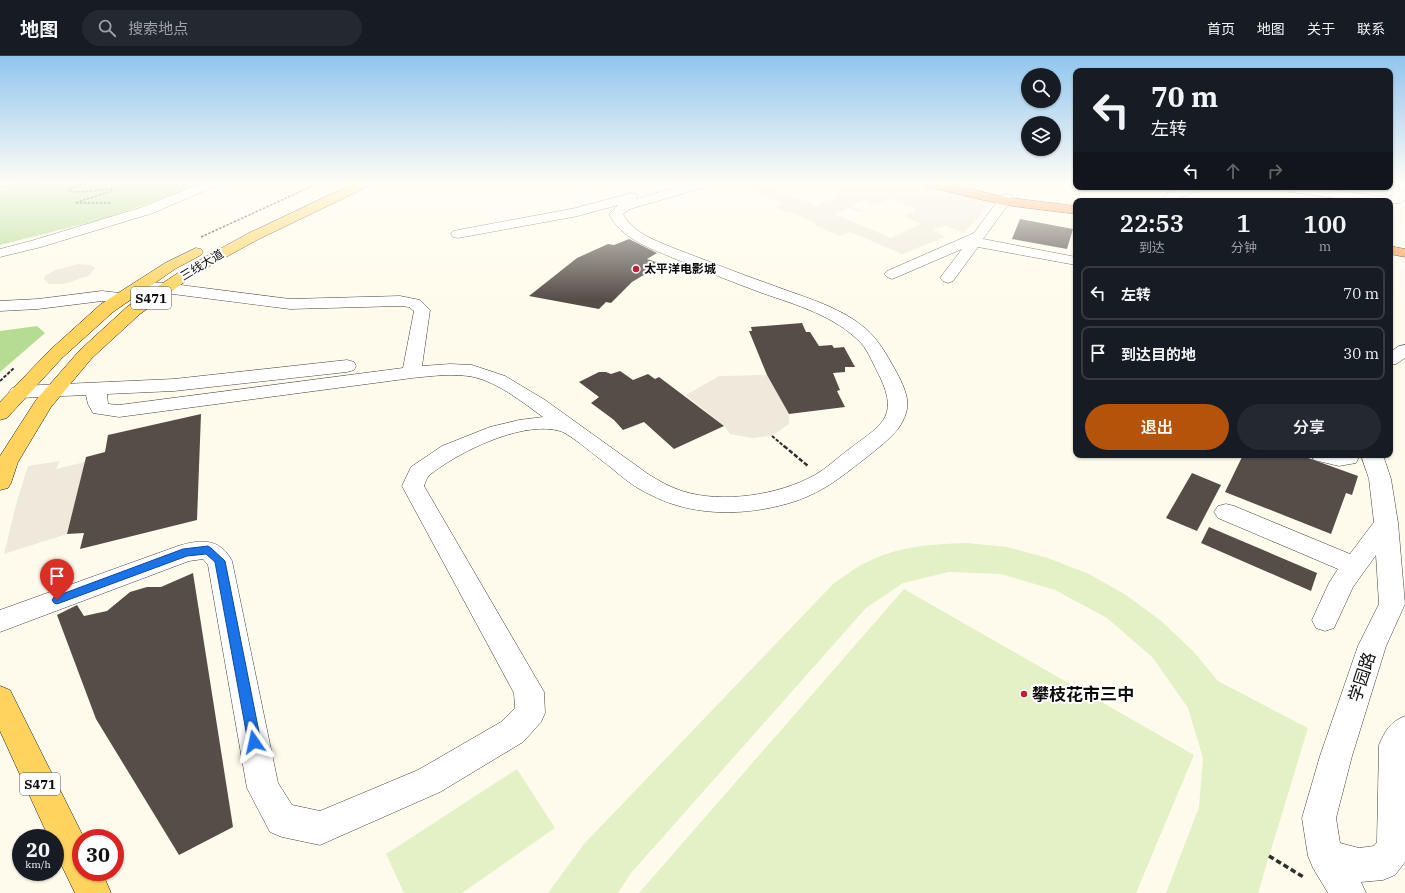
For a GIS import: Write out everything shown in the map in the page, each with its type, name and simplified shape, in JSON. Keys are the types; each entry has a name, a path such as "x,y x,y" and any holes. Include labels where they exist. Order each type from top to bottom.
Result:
{"highway":[{"path":"1393,247 1405,249"},
{"path":"1393,251 1405,253"}],"main road":[{"name":"三线大道","path":"0,414 56,354 107,308 170,266 232,232 254,222"},
{"name":"三线大道","path":"0,483 7,462 43,404 86,354 128,314 192,270 252,237 283,222"},
{"name":"S471","path":"0,699 72,850"},
{"path":"87,881 93,893"}],"street":[{"path":"0,253 36,244 108,222"},
{"path":"458,234 523,222"},
{"path":"19,392 174,385 413,365 445,370 473,371 493,377 516,389 646,484 675,497 710,504 744,504 774,499 794,493 824,480 883,433 890,425 898,411 898,398 876,352 867,339 853,328 839,319 806,303 652,244 630,231 620,222"},
{"path":"948,278 989,222"},
{"path":"892,274 977,239 1073,260"},
{"path":"139,287 164,288 259,302 290,304 400,301 414,303 422,310 413,365"},
{"path":"0,306 38,304 102,296 123,297"},
{"path":"1393,358 1405,350"},
{"path":"497,432 513,418 518,404 516,389"},
{"path":"0,621 186,552 208,550 220,561 263,788 282,820 320,828 429,781 512,732 530,713 529,692 413,486 419,472 450,452 497,432 519,426 544,423 567,425"},
{"path":"1335,458 1348,458"},
{"name":"学园路","path":"1348,893 1317,868 1319,818 1336,756 1372,646 1392,604 1386,523 1380,479 1373,458"},
{"path":"1226,512 1355,566"},
{"path":"1325,620 1342,583 1386,523"},
{"path":"1317,868 1383,863 1394,848 1394,745 1405,730"}],"path":[{"path":"200,237 233,222"},
{"path":"772,436 824,480"},
{"path":"1270,856 1317,868"}],"green space":[{"path":"0,222 91,222 0,245"},
{"path":"37,326 45,333 0,372 0,331"},
{"path":"967,543 1007,547 1048,558 1089,574 1126,595 1160,620 1193,651 1218,681 1308,728 1258,893 1166,893 1199,807 1203,758 1188,708 1153,658 1107,618 1055,590 1001,574 949,572 903,583 866,608 631,873 618,893 548,893 584,844 834,583 861,565 877,557 902,549 928,545"},
{"path":"904,589 1194,755 1136,893 639,893"},
{"path":"517,769 555,828 462,893 404,893 386,854"}],"shaded area":[{"path":"814,222 854,222 891,238 921,224 917,222 974,222 964,233 946,226 933,229 945,237 902,254 850,232 840,236 837,235 813,224 816,223"},
{"path":"78,264 90,265 95,269 88,276 64,284 49,284 44,279 45,276 55,270"},
{"path":"767,375 789,414 789,424 772,436 752,438 730,434 724,426 686,395 719,376"},
{"path":"60,461 56,469 85,462 67,534 4,554 17,501 28,466"}],"building":[{"path":"1019,222 1036,222 1073,229 1067,249 1012,239"},
{"path":"629,239 657,253 647,259 662,264 632,282 611,303 606,302 599,309 529,296 577,258 608,244 614,245"},
{"path":"802,323 806,332 810,332 819,346 832,345 834,348 844,347 855,367 845,367 845,372 833,373 840,390 837,391 845,407 789,414 767,375 749,331 752,331 751,327"},
{"path":"620,371 633,380 648,374 655,379 659,377 724,426 674,449 644,422 623,430 614,420 591,403 599,397 579,382 599,372 611,374"},
{"path":"201,414 197,520 80,549 84,533 67,534 86,457 105,452 108,435"},
{"path":"1242,458 1308,458 1358,476 1352,495 1346,493 1331,534 1225,492"},
{"path":"1192,473 1221,485 1197,531 1166,518"},
{"path":"1209,527 1317,573 1311,591 1201,543"},
{"path":"193,573 233,827 179,855 96,719 57,615 77,605 84,616 107,611 130,592 147,587 161,587"}],"place":[{"name":"太平洋电影城","path":"636,269"},
{"name":"攀枝花市三中","path":"1024,694"}],"route":[{"path":"57,600 186,552 208,550 220,561 254,742"}]}
